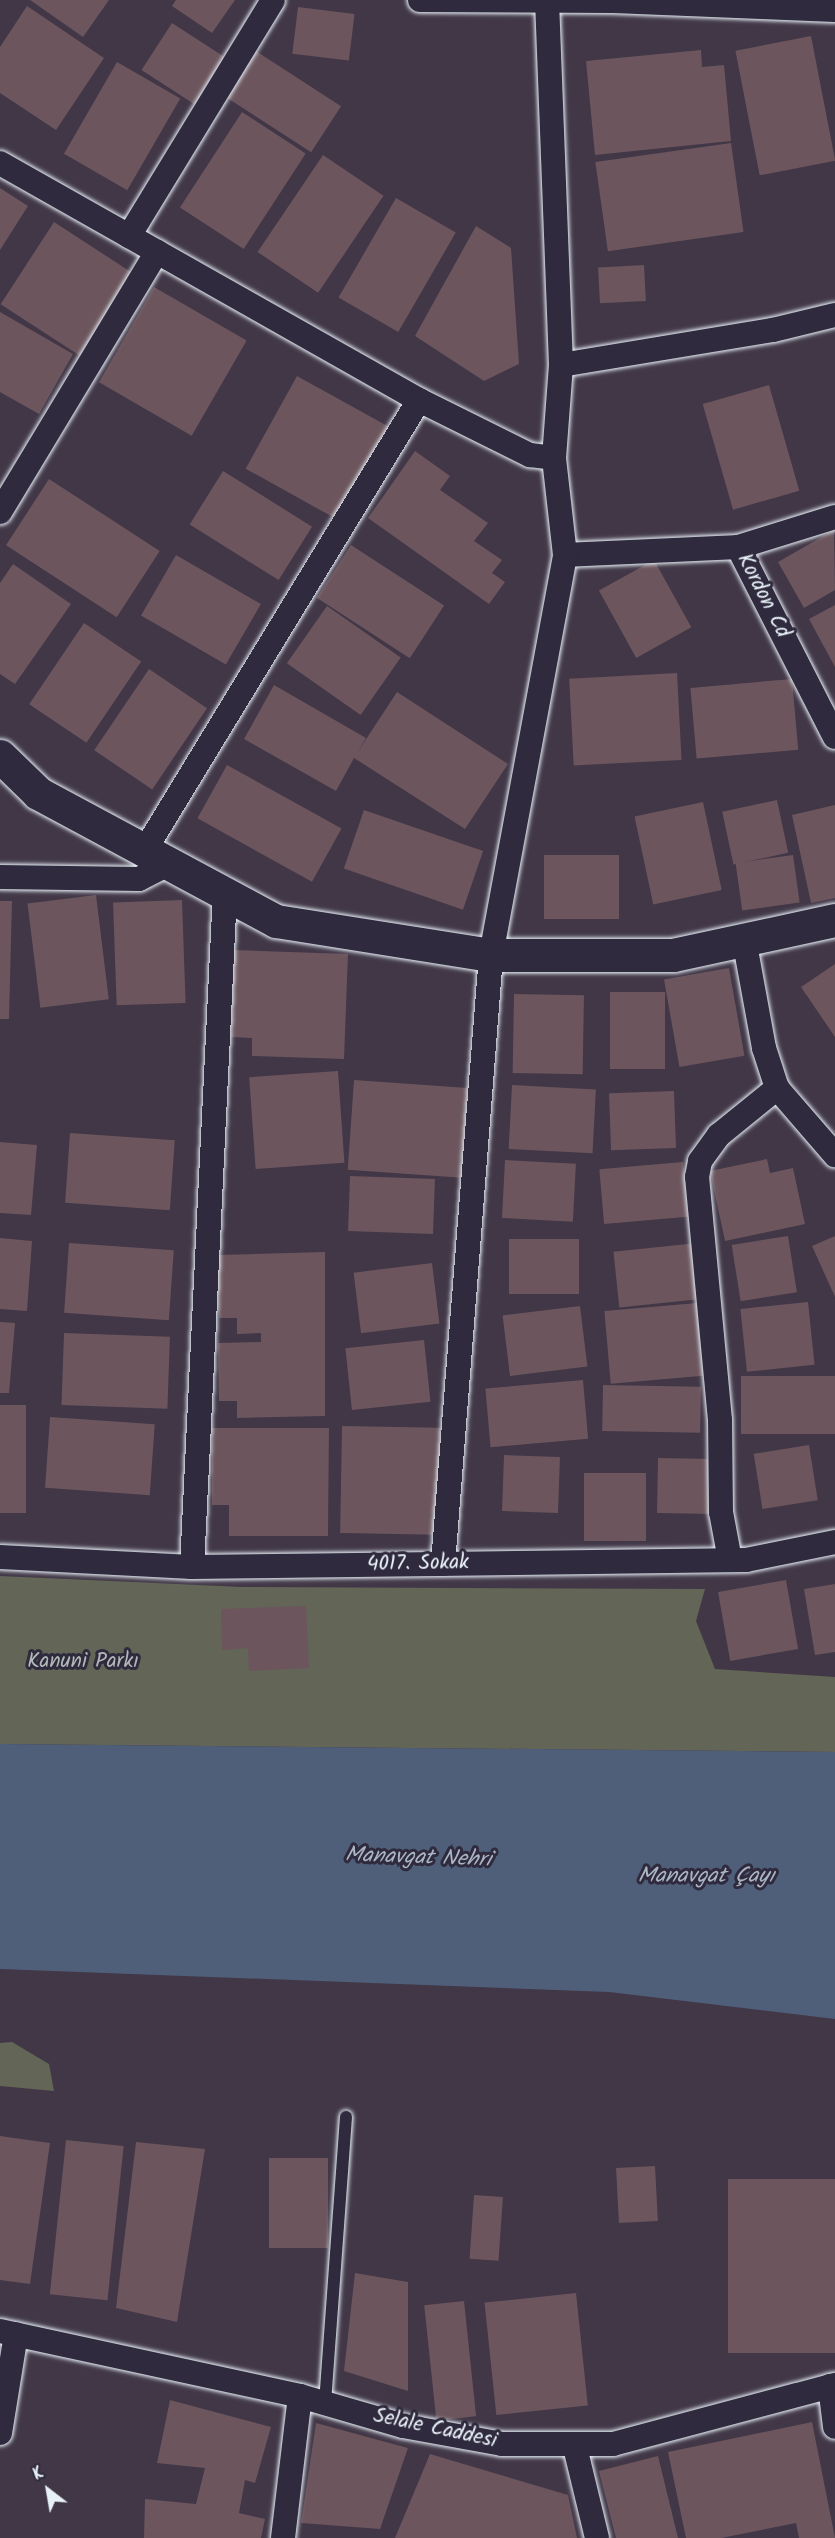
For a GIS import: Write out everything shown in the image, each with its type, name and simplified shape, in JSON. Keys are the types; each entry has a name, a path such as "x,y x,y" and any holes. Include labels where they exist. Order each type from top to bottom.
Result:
{"street":[{"path":"129,236 273,0"},
{"path":"420,0 547,0 835,10"},
{"path":"443,1564 491,955 565,555 554,458 561,365 547,0"},
{"path":"0,163 419,400 530,455 554,458"},
{"path":"0,512 158,252"},
{"path":"561,365 773,330 835,315"},
{"path":"0,877 140,879 158,857 419,400"},
{"name":"Kordon Cd","path":"835,517 738,547 826,699 835,737"},
{"path":"565,555 738,547"},
{"path":"0,756 38,793 276,921 491,955 673,955 835,920"},
{"path":"192,1567 225,893"},
{"path":"744,939 764,1048 777,1088 835,1155"},
{"path":"730,1560 721,1512 720,1420 697,1177 700,1161 719,1135 777,1088"},
{"name":"4017. Sokak","path":"0,1557 192,1567 730,1560 835,1542"},
{"path":"0,2433 8,2332"},
{"name":"Selale Caddesi","path":"8,2332 300,2396 403,2426 502,2444 575,2446 613,2444 832,2385 835,2427"},
{"path":"283,2538 300,2396"},
{"path":"575,2446 597,2538"}],"lane":[{"path":"325,2403 346,2117"}],"green space":[{"name":"Kanuni Parkı","path":"0,1576 242,1587 705,1589 696,1621 715,1669 835,1677 835,1752 0,1744"},
{"path":"12,2042 49,2064 54,2091 0,2086 0,2043"}],"water":[{"name":"Manavgat Çayı","path":"0,1744 835,1752 835,2019 609,1992 0,1969"}],"building":[{"path":"30,0 109,0 83,37"},
{"path":"176,0 235,0 212,33 172,6"},
{"path":"27,6 104,58 56,130 0,93 0,47"},
{"path":"298,7 355,14 349,61 292,54"},
{"path":"172,23 226,58 195,105 142,70"},
{"path":"811,36 835,161 760,175 735,51"},
{"path":"253,49 341,106 311,152 223,95"},
{"path":"701,50 702,67 724,65 731,141 595,155 586,61"},
{"path":"117,62 180,98 127,190 64,154"},
{"path":"242,112 306,153 244,249 180,208"},
{"path":"731,143 744,232 608,251 595,162"},
{"path":"323,155 384,196 318,293 258,252"},
{"path":"0,188 28,206 0,250"},
{"path":"396,198 456,233 398,332 338,298"},
{"path":"54,222 138,276 84,359 1,304"},
{"path":"476,226 511,248 519,364 484,381 415,336"},
{"path":"644,265 646,301 600,303 598,267"},
{"path":"154,287 247,340 192,436 99,382"},
{"path":"0,312 73,354 39,414 0,392"},
{"path":"297,376 391,428 339,521 246,469"},
{"path":"769,385 799,491 733,510 703,404"},
{"path":"415,451 450,476 440,490 488,523 474,541 502,560 492,573 505,582 489,604 368,518"},
{"path":"223,471 312,527 279,580 190,524"},
{"path":"49,479 160,551 117,617 6,545"},
{"path":"834,530 835,590 804,608 778,562"},
{"path":"351,545 444,605 410,658 317,598"},
{"path":"176,555 261,604 226,665 141,616"},
{"path":"654,560 691,627 636,658 599,591"},
{"path":"13,564 71,604 15,684 0,674 0,583"},
{"path":"835,605 835,667 809,619"},
{"path":"327,606 401,658 361,715 287,663"},
{"path":"84,623 141,662 86,743 29,704"},
{"path":"149,669 207,708 152,789 94,750"},
{"path":"677,673 682,760 574,766 569,679"},
{"path":"792,679 798,750 697,759 690,688"},
{"path":"274,685 366,738 357,753 397,692 508,764 465,829 354,758 336,791 244,739"},
{"path":"227,765 342,829 312,882 197,818"},
{"path":"777,800 788,853 733,864 722,812"},
{"path":"703,802 722,890 653,905 635,817"},
{"path":"835,805 835,898 811,903 792,815"},
{"path":"364,810 483,851 463,910 344,869"},
{"path":"544,855 619,855 619,919 544,919"},
{"path":"793,855 800,903 742,911 736,863"},
{"path":"96,895 109,999 40,1008 28,903"},
{"path":"182,900 186,1003 117,1005 113,902"},
{"path":"0,901 12,901 9,1019 0,1019"},
{"path":"234,950 348,954 344,1059 252,1056 252,1038 231,1037"},
{"path":"835,964 835,1037 801,987"},
{"path":"729,968 744,1056 679,1067 664,979"},
{"path":"610,992 665,992 665,1069 610,1069"},
{"path":"514,994 584,995 583,1074 513,1073"},
{"path":"338,1071 344,1163 256,1169 249,1077"},
{"path":"354,1080 468,1088 461,1178 348,1170"},
{"path":"512,1085 596,1089 593,1153 509,1149"},
{"path":"674,1091 676,1148 611,1150 609,1093"},
{"path":"70,1133 175,1140 170,1210 65,1203"},
{"path":"0,1142 37,1145 31,1215 0,1213"},
{"path":"767,1159 770,1173 793,1168 805,1224 725,1241 710,1171"},
{"path":"505,1160 576,1164 573,1222 502,1218"},
{"path":"683,1162 688,1217 604,1224 599,1169"},
{"path":"350,1176 435,1179 433,1234 348,1231"},
{"path":"788,1236 797,1292 741,1301 732,1245"},
{"path":"835,1236 835,1297 812,1246"},
{"path":"0,1238 32,1241 27,1311 0,1309"},
{"path":"509,1239 579,1239 579,1294 509,1294"},
{"path":"69,1243 174,1250 169,1320 64,1313"},
{"path":"697,1243 703,1299 619,1307 613,1252"},
{"path":"325,1252 325,1416 237,1418 237,1401 219,1401 218,1343 261,1342 261,1333 237,1334 237,1318 219,1318 217,1255"},
{"path":"432,1263 439,1324 361,1333 354,1273"},
{"path":"808,1302 815,1365 747,1372 740,1309"},
{"path":"697,1303 703,1376 611,1384 604,1311"},
{"path":"580,1306 587,1367 510,1376 503,1316"},
{"path":"0,1322 15,1323 9,1393 0,1393"},
{"path":"64,1333 170,1337 167,1409 61,1405"},
{"path":"424,1340 430,1402 352,1410 345,1348"},
{"path":"741,1376 835,1376 835,1434 741,1434"},
{"path":"583,1380 588,1439 491,1447 485,1389"},
{"path":"603,1385 701,1387 700,1433 602,1431"},
{"path":"0,1405 26,1405 26,1513 0,1513"},
{"path":"50,1417 155,1424 150,1495 45,1488"},
{"path":"342,1426 440,1428 438,1535 340,1533"},
{"path":"212,1428 329,1428 328,1536 229,1536 229,1505 212,1505"},
{"path":"809,1445 818,1500 762,1509 754,1454"},
{"path":"504,1455 560,1457 558,1513 502,1511"},
{"path":"658,1458 714,1459 713,1514 657,1513"},
{"path":"584,1473 646,1473 646,1541 584,1541"},
{"path":"786,1580 798,1649 730,1661 718,1592"},
{"path":"835,1584 835,1652 815,1655 804,1589"},
{"path":"306,1606 309,1668 249,1671 248,1648 222,1650 221,1609"},
{"path":"0,2136 50,2143 30,2284 0,2280"},
{"path":"66,2140 124,2146 107,2300 50,2294"},
{"path":"136,2142 205,2149 177,2322 116,2308"},
{"path":"269,2158 328,2158 328,2248 269,2248"},
{"path":"655,2166 658,2221 619,2223 616,2168"},
{"path":"728,2179 835,2179 835,2353 728,2353"},
{"path":"474,2195 503,2197 498,2261 470,2259"},
{"path":"355,2273 408,2282 408,2391 344,2371"},
{"path":"576,2293 588,2405 496,2415 485,2303"},
{"path":"464,2301 476,2416 436,2421 424,2305"},
{"path":"170,2400 271,2427 255,2483 245,2480 239,2513 265,2519 261,2538 144,2538 145,2499 196,2504 205,2468 157,2463"},
{"path":"812,2422 835,2538 799,2538 796,2523 721,2538 686,2538 668,2452"},
{"path":"316,2423 408,2448 380,2529 301,2523"},
{"path":"430,2454 568,2495 577,2538 395,2538"},
{"path":"658,2456 678,2538 616,2538 599,2471"}],"water label":[{"name":"Manavgat Nehri","path":"418,1858"}]}
